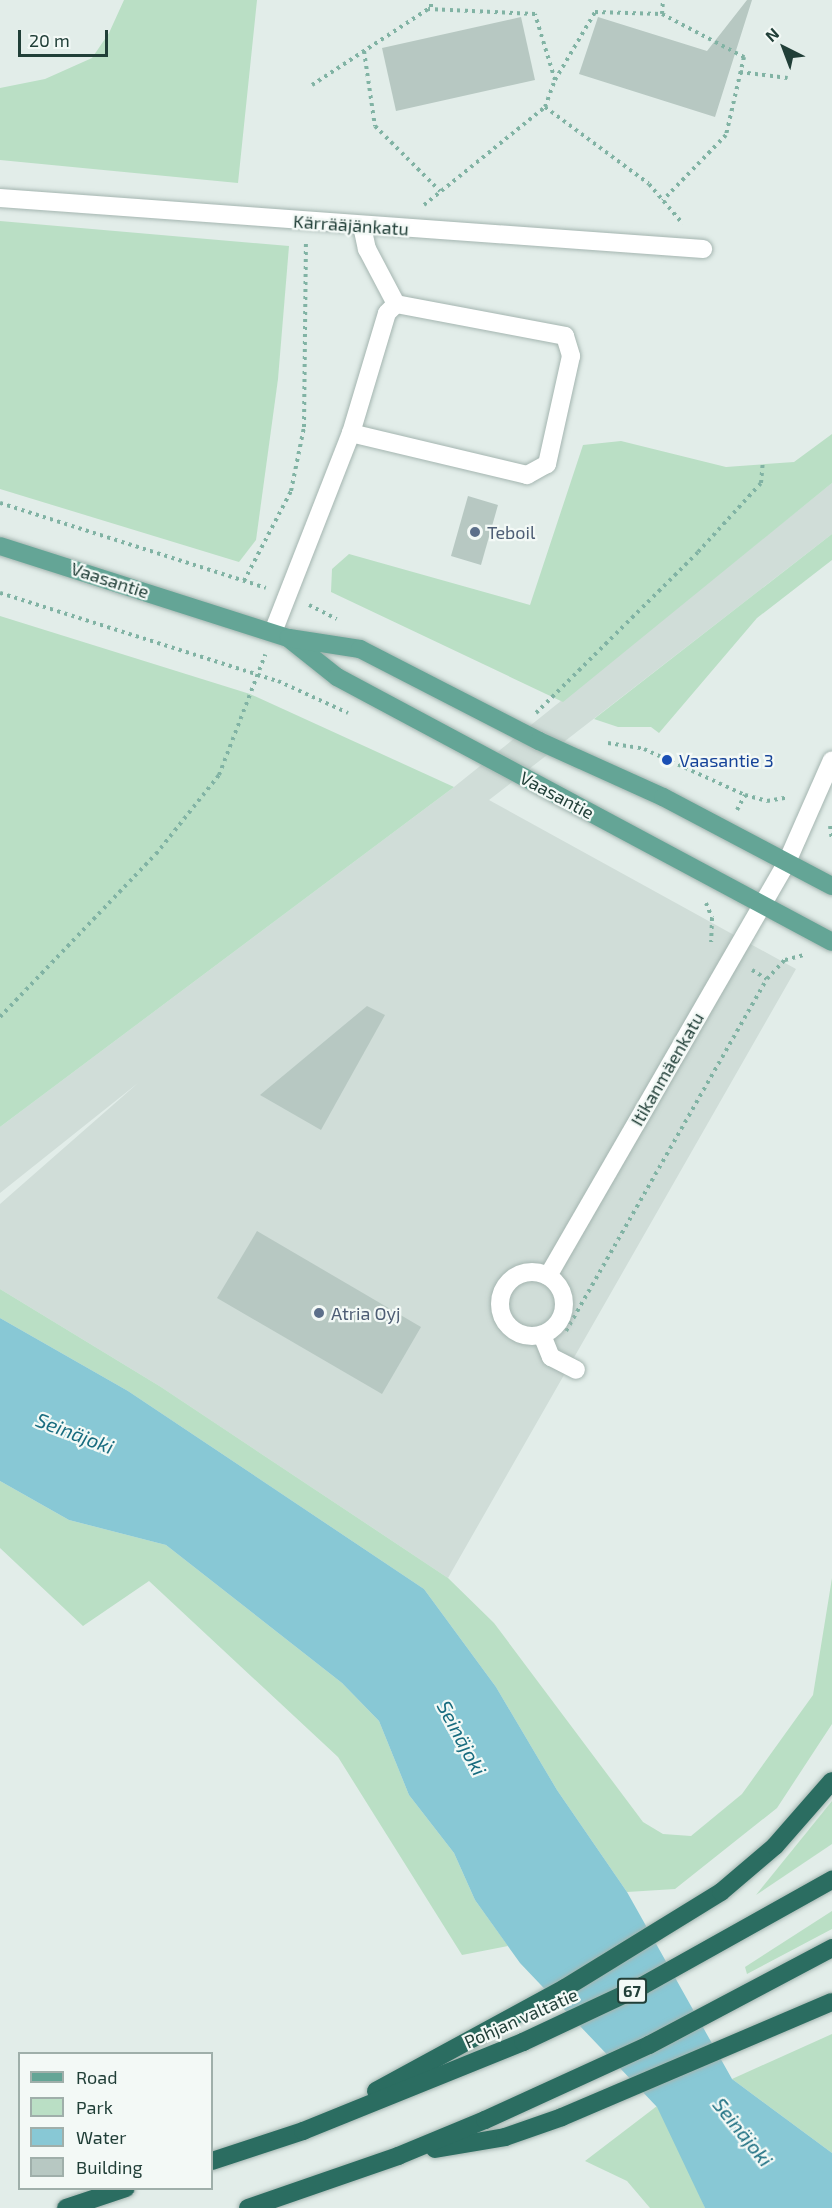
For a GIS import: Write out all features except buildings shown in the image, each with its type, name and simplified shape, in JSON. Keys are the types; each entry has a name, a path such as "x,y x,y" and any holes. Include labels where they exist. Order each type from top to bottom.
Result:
{"highway":[{"path":"303,2131 508,2020 721,1892 775,1846 832,1781"},
{"name":"Pohjan valtatie","path":"213,2161 303,2131 524,2042 738,1936 832,1880"},
{"path":"248,2208 398,2156 553,2088 762,1987 832,1948"},
{"path":"398,2156 505,2136 562,2117 832,2002"},
{"path":"66,2208 120,2190"}],"main road":[{"name":"Vaasantie","path":"0,546 280,635 360,649 832,886"},
{"name":"Vaasantie","path":"280,635 337,677 832,942"}],"street":[{"name":"Kärrääjänkatu","path":"0,198 703,249"},
{"path":"362,226 367,249 396,304"},
{"path":"351,433 527,475 547,464 571,356 565,336 396,304"},
{"path":"280,635 300,560 351,433 387,313 396,304"},
{"name":"Itikanmäenkatu","path":"548,1276 787,862 832,760"},
{"path":"527,1272 548,1276 556,1283 564,1302 559,1322 542,1335 531,1337 511,1330 504,1321 500,1301 509,1282 517,1275 527,1272"},
{"path":"542,1335 551,1357 576,1370"}],"path":[{"path":"428,9 430,0"},
{"path":"662,14 663,0"},
{"path":"312,85 428,9 535,14 555,80"},
{"path":"395,228 545,107 555,80 595,12 662,14 744,57 726,135 663,200"},
{"path":"364,51 375,126 440,191"},
{"path":"740,72 788,78"},
{"path":"545,107 649,184 703,249"},
{"path":"244,581 291,491 304,427 308,222"},
{"path":"534,715 698,552 761,483 763,461"},
{"path":"0,593 257,675 353,715"},
{"path":"0,1017 156,854 219,774 257,675 280,635"},
{"path":"700,896 712,918 710,946 767,979"},
{"path":"551,1357 767,979 785,960 802,954 812,957"}],"shaded area":[{"path":"832,483 832,534 489,800 796,969 448,1578 161,1387 0,1289 0,1204 138,1083 0,1193 0,1127 454,787"}],"green space":[{"path":"124,0 257,0 238,183 0,160 0,88 45,79 92,58 109,33"},
{"path":"0,221 289,246 278,379 256,540 239,562 0,489"},
{"path":"832,434 832,483 563,702 331,592 332,569 349,554 530,605 583,445 621,441 726,467 794,462"},
{"path":"832,534 832,560 757,618 659,733 651,727 618,727 594,719"},
{"path":"0,616 250,694 454,787 0,1127"},
{"path":"0,1289 161,1387 448,1578 494,1623 643,1822 663,1834 691,1836 742,1794 813,1695 832,1578 832,1724 777,1808 675,1889 627,1892 557,1790 496,1687 424,1589 128,1391 0,1318"},
{"path":"0,1481 69,1520 166,1545 342,1683 379,1721 409,1795 454,1853 475,1900 508,1946 462,1955 338,1757 149,1581 83,1626 0,1548"},
{"path":"832,1801 832,1844 756,1895"},
{"path":"832,1911 832,1929 747,1974 745,1967"},
{"path":"832,2034 832,2153 732,2079"},
{"path":"657,2106 684,2157 705,2208 650,2208 627,2181 585,2161"}],"water":[{"name":"Seinäjoki","path":"0,1318 128,1391 424,1589 496,1687 557,1790 627,1892 732,2079 832,2153 832,2208 705,2208 657,2107 520,1963 475,1900 454,1853 409,1795 379,1721 342,1683 166,1545 69,1520 0,1481"}],"place":[{"name":"Teboil","path":"475,532"},
{"name":"Vaasantie 3","path":"667,760"},
{"name":"Atria Oyj","path":"319,1313"}]}
